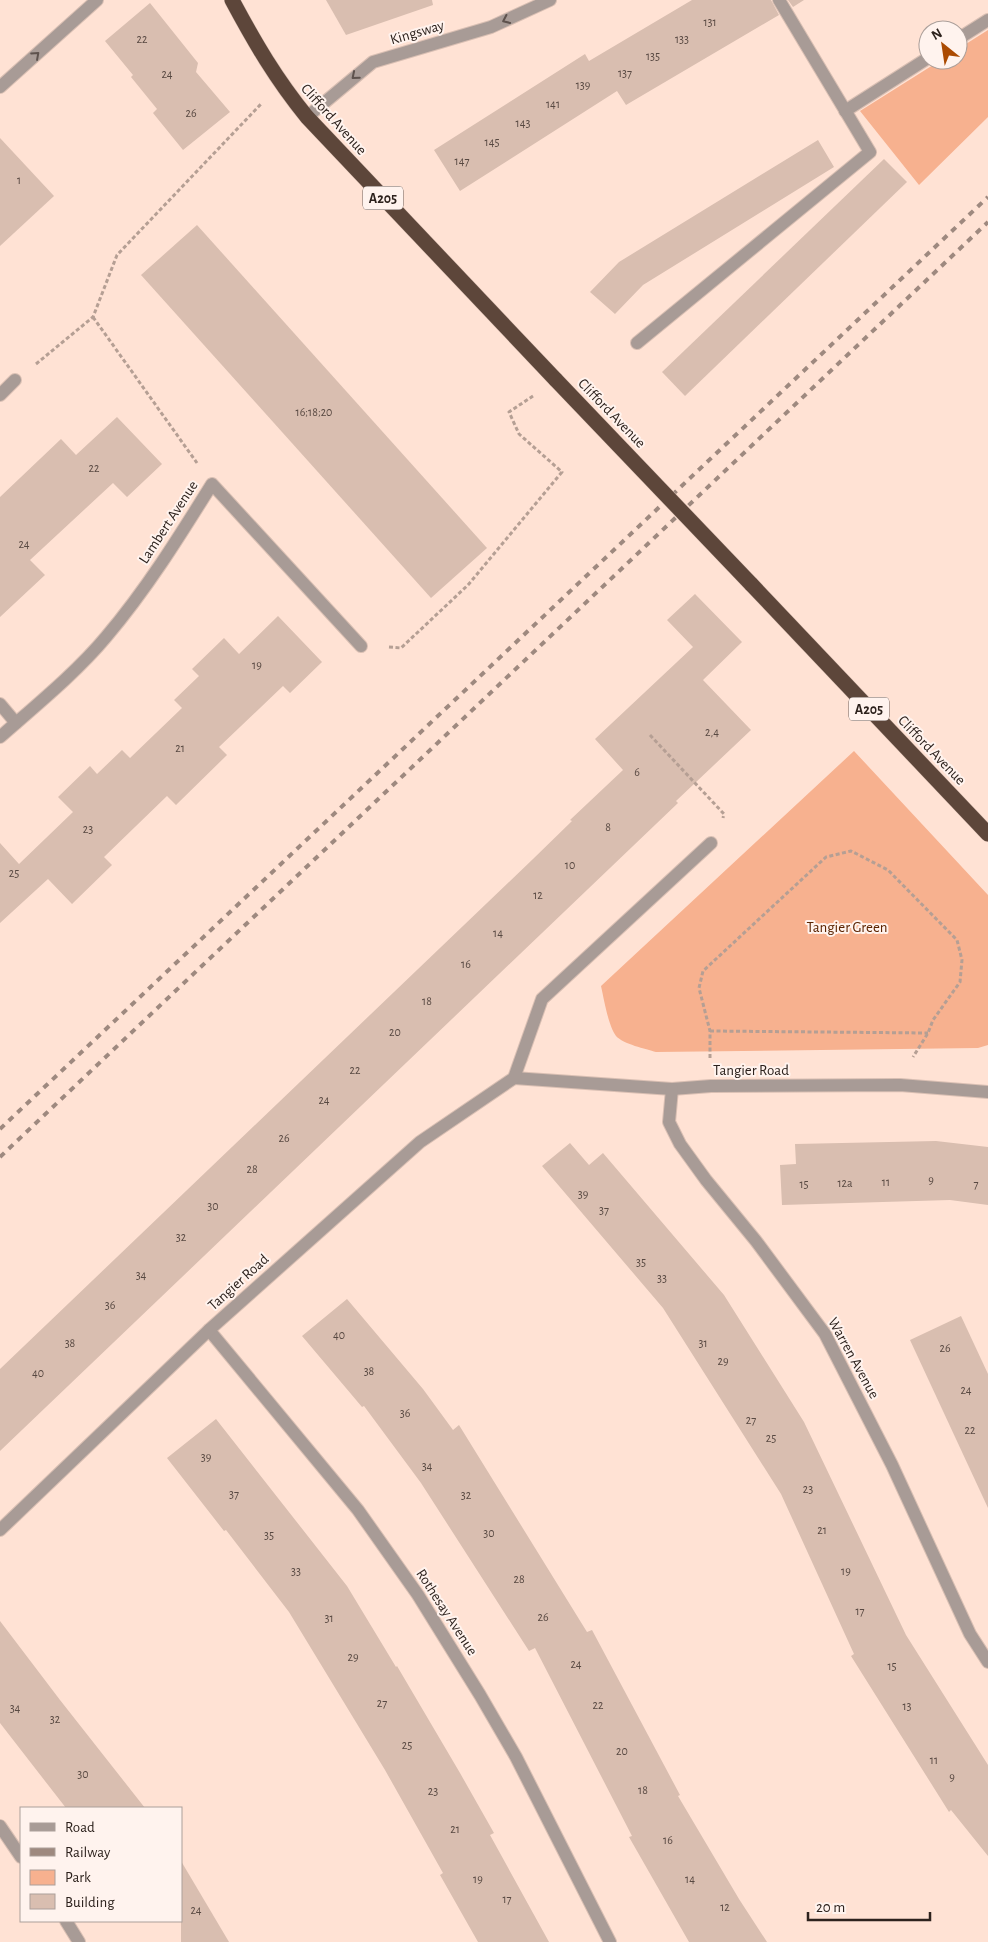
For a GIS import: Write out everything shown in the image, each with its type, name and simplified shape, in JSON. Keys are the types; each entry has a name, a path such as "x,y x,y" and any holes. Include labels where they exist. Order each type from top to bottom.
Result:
{"highway":[{"name":"Clifford Avenue","path":"232,0 250,34 281,84 307,117 988,834"}],"street":[{"path":"0,87 97,0"},
{"name":"Kingsway","path":"307,117 373,62 491,27 550,0"},
{"path":"637,343 870,152 779,0"},
{"path":"968,33 988,20"},
{"path":"846,110 918,64"},
{"path":"0,394 15,380"},
{"name":"Lambert Avenue","path":"0,737 105,639 161,564 212,484 361,646"},
{"path":"0,704 16,723"},
{"path":"514,1078 542,999 711,844"},
{"name":"Tangier Road","path":"0,1530 209,1330 420,1142 514,1078 672,1089 711,1086 900,1085 988,1092"},
{"name":"Warren Avenue","path":"672,1089 670,1122 680,1144 706,1180 756,1241 825,1334 892,1465 970,1634 988,1662"},
{"name":"Rothesay Avenue","path":"209,1330 358,1510 418,1595 480,1695 516,1758 610,1942"},
{"path":"0,1826 20,1855"},
{"path":"67,1922 79,1942"}],"path":[{"path":"15,380 93,317 117,255 281,84"},
{"path":"93,317 212,484"},
{"path":"361,646 401,648 468,585 562,472 519,434 509,412 556,380"},
{"path":"650,734 724,814 711,844"},
{"path":"711,1086 710,1031 699,988 703,971 826,857 851,851 888,870 957,940 962,960 960,982 933,1020 900,1085"},
{"path":"710,1031 928,1033"}],"green space":[{"path":"988,30 988,117 919,185 860,111 925,70 968,70 968,43"},
{"name":"Tangier Green","path":"854,751 988,895 988,1045 978,1048 656,1052 619,1039 613,1031 601,986"}],"building":[{"path":"326,0 432,0 433,5 346,35"},
{"path":"692,0 771,0 779,15 626,105 617,91 460,191 434,150 585,54 589,61"},
{"path":"788,0 804,0 793,7"},
{"path":"150,3 198,63 196,72 230,112 183,150 153,113 157,109 131,77 133,75 105,41"},
{"path":"0,138 54,196 0,246"},
{"path":"818,140 834,167 643,285 615,314 590,292 619,262"},
{"path":"884,159 907,182 685,396 662,372"},
{"path":"197,225 487,548 431,598 141,275"},
{"path":"117,417 162,464 127,497 113,483 30,560 45,575 0,617 0,497 61,439 76,455"},
{"path":"695,594 742,642 703,680 751,730 676,801 678,803 0,1451 0,1369 533,859 572,821 570,820 623,770 595,739 693,647 667,620"},
{"path":"278,616 322,662 290,693 283,686 219,747 227,755 176,805 167,796 104,857 112,865 72,904 48,879 0,923 0,843 19,864 73,812 58,797 90,766 97,774 122,750 130,758 182,708 174,700 199,676 192,669 224,638 239,654"},
{"path":"936,1141 988,1147 988,1205 950,1200 782,1205 780,1165 796,1164 795,1144"},
{"path":"570,1143 589,1165 603,1153 724,1295 804,1422 906,1635 988,1765 988,1856 951,1810 949,1812 851,1656 854,1654 781,1494 663,1308 542,1166"},
{"path":"347,1299 423,1389 453,1430 459,1425 587,1632 592,1630 680,1795 678,1796 739,1899 767,1942 689,1942 629,1837 632,1836 535,1648 529,1651 421,1483 364,1406 362,1407 302,1336"},
{"path":"961,1316 988,1374 988,1508 910,1340"},
{"path":"216,1419 347,1586 460,1773 494,1833 490,1835 549,1942 478,1942 440,1875 443,1873 385,1770 289,1612 226,1530 224,1531 167,1458"},
{"path":"0,1621 144,1807 65,1807 0,1723"},
{"path":"182,1863 229,1942 181,1942 182,1922"}],"railway":[{"path":"0,1129 988,197"},
{"path":"0,1157 988,222"}]}
